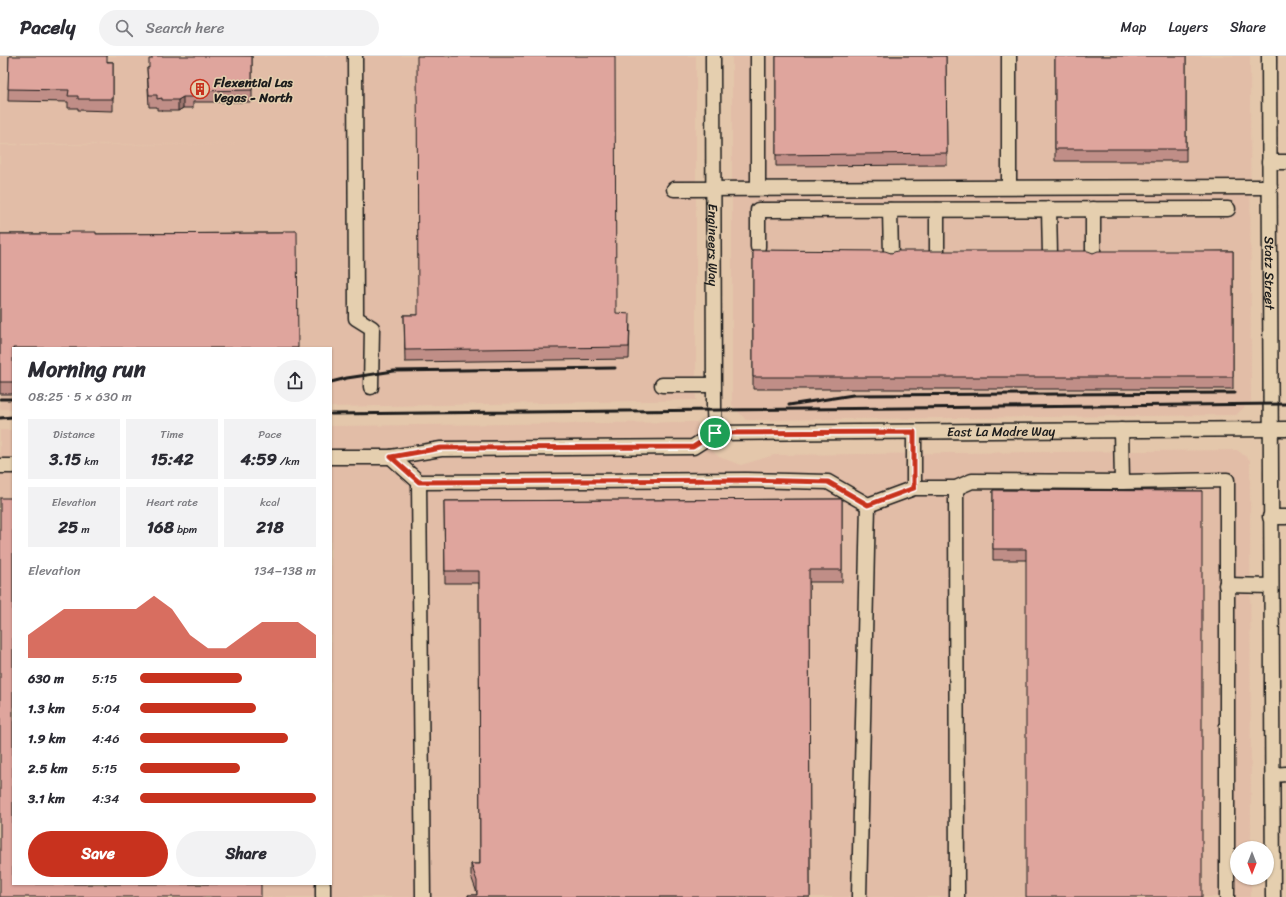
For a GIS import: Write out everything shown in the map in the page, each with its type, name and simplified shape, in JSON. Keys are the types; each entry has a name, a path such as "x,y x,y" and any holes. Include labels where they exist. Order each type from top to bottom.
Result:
{"street":[{"path":"355,56 356,318 372,328 371,387"},
{"name":"Engineers Way","path":"713,56 715,433"},
{"path":"758,56 758,188"},
{"path":"1009,56 1009,187"},
{"name":"Statz Street","path":"1269,56 1270,517 1271,586 1279,774 1280,850 1273,897"},
{"path":"1270,162 1286,162"},
{"path":"674,189 1270,187"},
{"path":"1049,209 1050,255"},
{"path":"1093,209 1093,256"},
{"path":"758,248 758,210 1228,209"},
{"path":"890,210 891,256"},
{"path":"937,210 937,255"},
{"path":"662,385 714,385"},
{"name":"East La Madre Way","path":"715,433 1286,429"},
{"path":"1122,430 1122,482"},
{"path":"914,432 914,488"},
{"path":"332,457 391,457 441,448 693,447 715,433"},
{"path":"391,457 419,482 746,480 828,482 868,505"},
{"path":"0,466 12,466"},
{"path":"868,505 914,488 956,488 972,481 1122,482 1227,480 1227,897"},
{"path":"419,482 423,897"},
{"path":"956,488 957,897"},
{"path":"859,897 868,505"},
{"path":"1270,517 1286,517"},
{"path":"1226,585 1271,586"},
{"path":"323,885 323,897"}],"shaded area":[{"path":"0,56 696,56 696,400 332,407 332,347 12,347 12,409 0,409 0,145 244,144 0,144"},
{"path":"732,56 1250,56 1251,401 1236,415 746,420 732,405"},
{"path":"697,422 705,444 719,457 741,465 774,455 1237,450 1250,460 1251,841 1230,841 1230,885 1251,885 1251,897 0,897 0,430 12,430 12,885 332,885 332,426"}],"building":[{"path":"9,56 107,56 107,62 113,62 113,99 78,99 78,96 68,96 69,90 8,89"},
{"name":"Flexential Las Vegas - North","path":"152,56 252,56 252,90 193,91 193,97 183,97 178,100 162,100 162,98 157,99 157,95 149,95 147,68 149,68 149,59 152,59"},
{"path":"417,56 615,56 616,313 630,314 629,347 405,350 404,315 418,315"},
{"path":"776,56 946,56 947,153 776,155"},
{"path":"1055,56 1186,56 1186,149 1055,149"},
{"path":"283,231 297,231 298,347 12,347 12,382 0,382 0,234 68,234 67,232 96,232 96,234 283,233"},
{"path":"753,250 885,251 891,253 897,251 1088,251 1093,253 1098,251 1233,251 1233,377 753,377"},
{"path":"993,490 1202,491 1202,897 1026,897 1026,549 993,549"},
{"path":"0,498 12,498 12,885 261,885 261,897 0,897"},
{"path":"842,499 842,570 809,570 810,897 469,897 468,895 477,895 477,881 471,864 480,864 479,571 445,571 444,501"}],"railway":[{"path":"332,382 394,371 615,368"},
{"path":"789,405 853,395 1235,393"},
{"path":"0,399 12,399"},
{"path":"332,414 1286,404"},
{"path":"0,418 12,417"}],"place":[{"name":"Flexential Las Vegas - North","path":"200,89"}],"route":[{"path":"914,432 914,488 868,505 828,482 746,480 419,482 391,457 441,448 693,447 715,433 914,432"}]}
